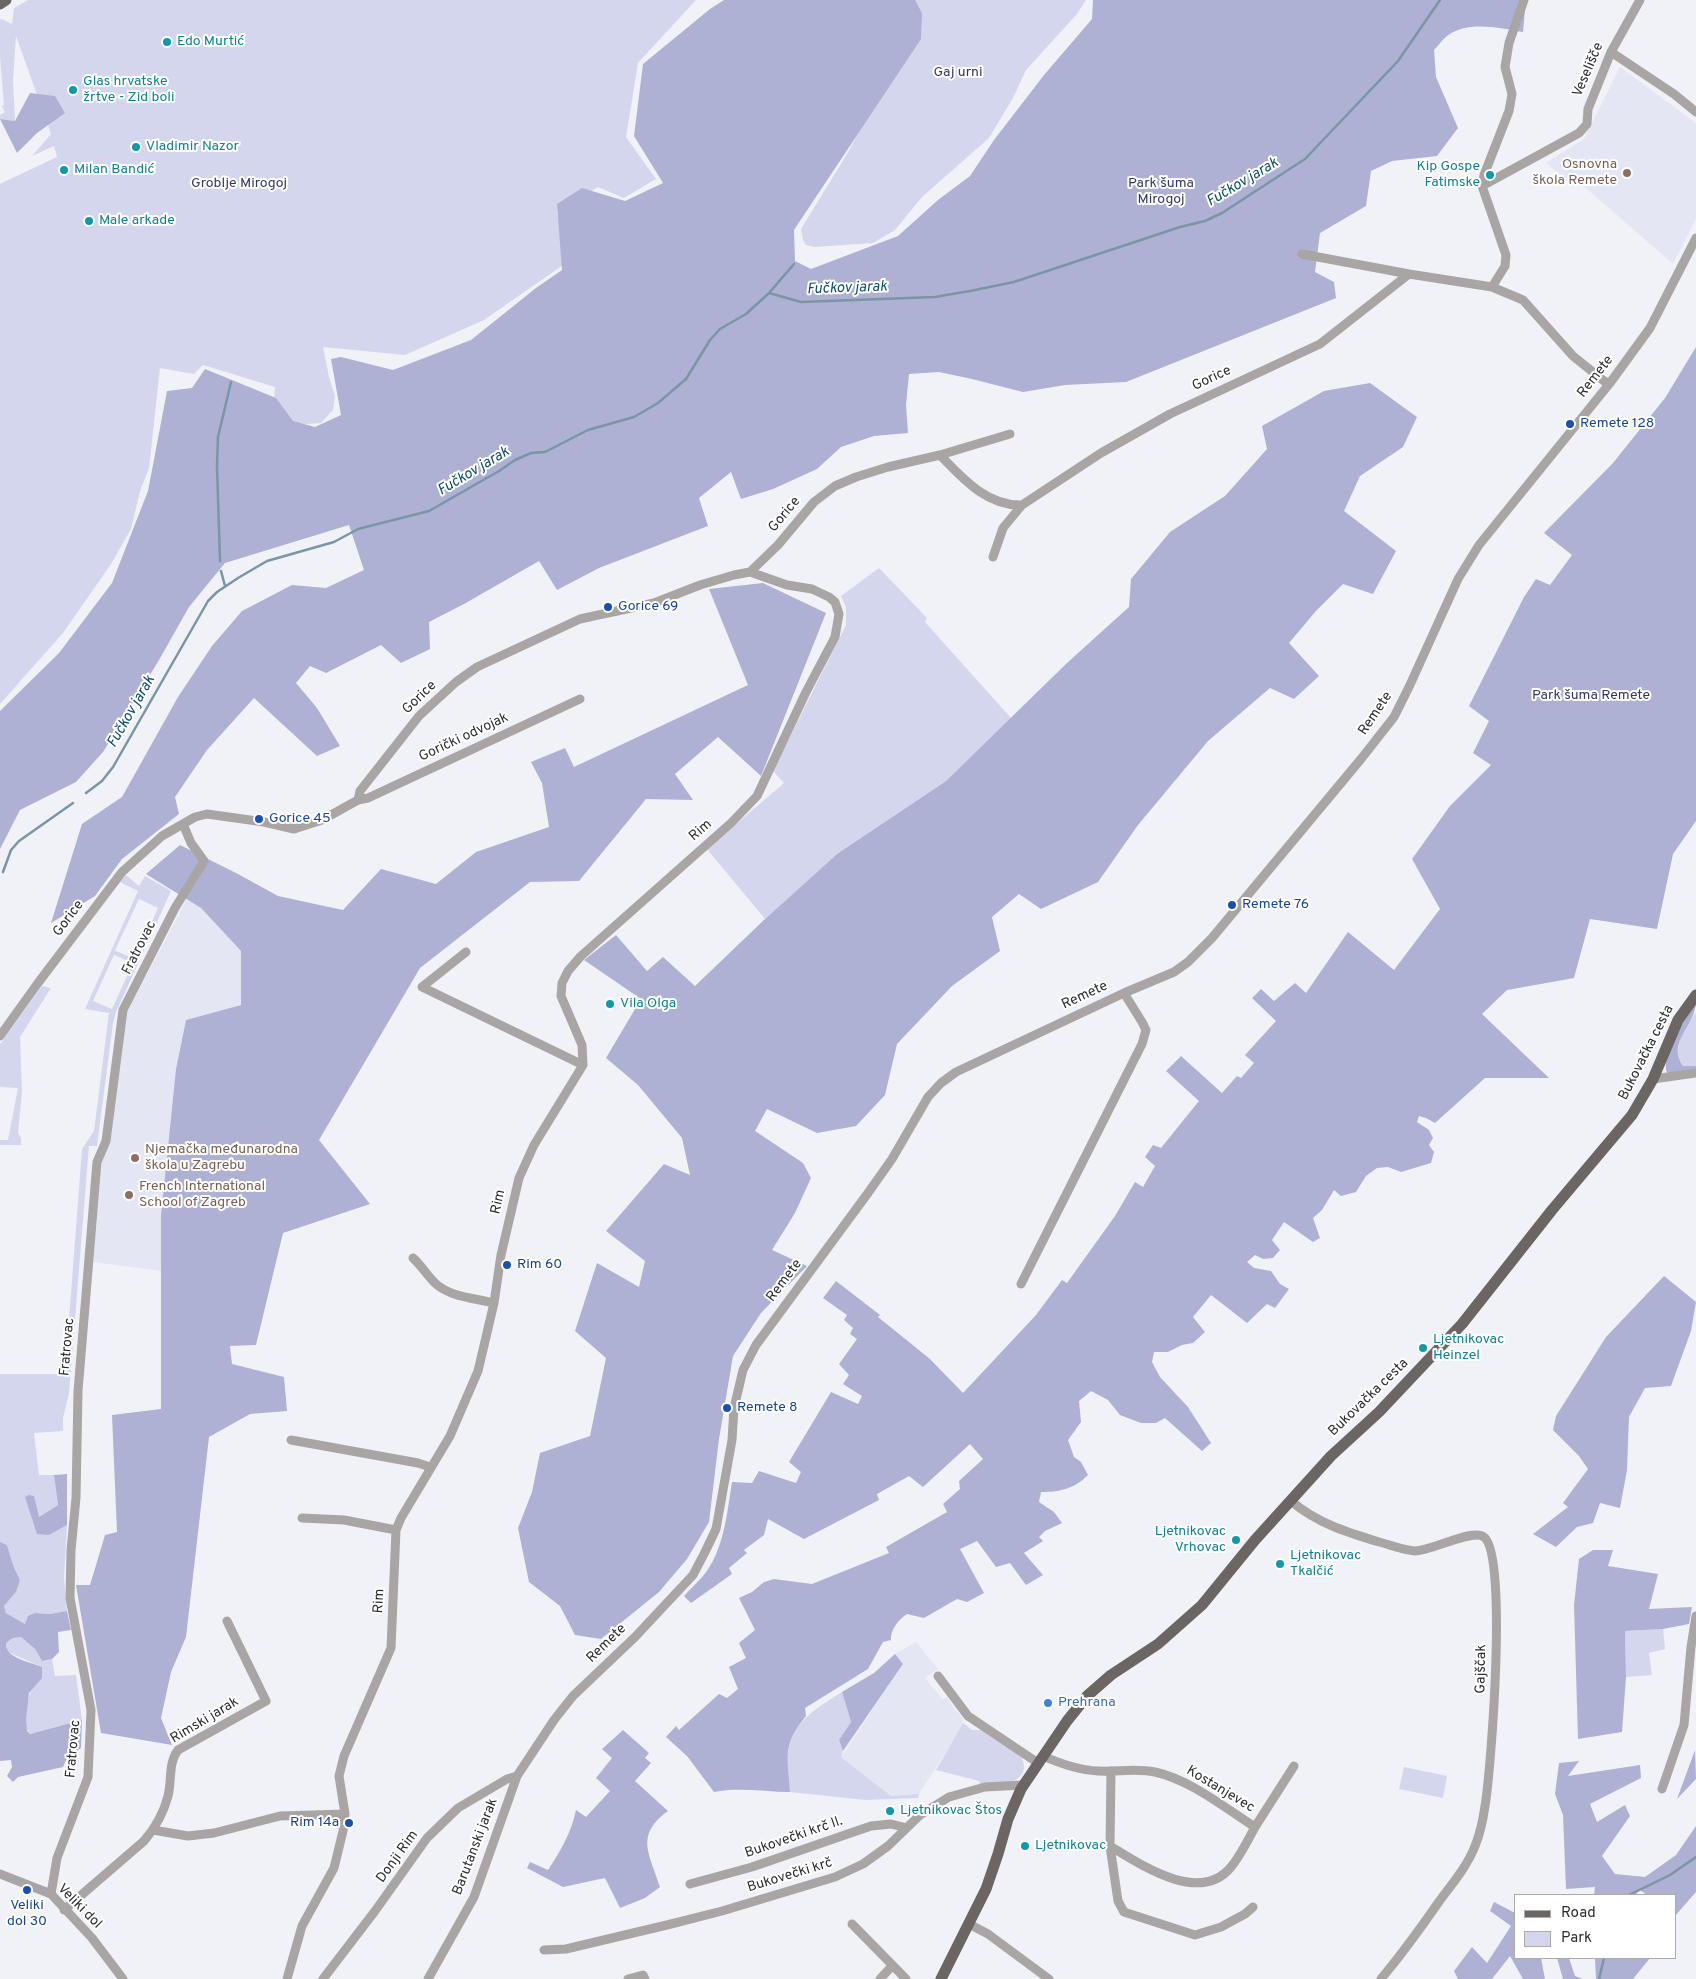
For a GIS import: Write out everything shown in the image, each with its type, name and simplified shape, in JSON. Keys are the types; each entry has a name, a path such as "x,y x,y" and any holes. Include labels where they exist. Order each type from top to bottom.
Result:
{"main road":[{"path":"0,4 6,0"},
{"name":"Bukovačka cesta","path":"941,1979 989,1881 1008,1819 1023,1785 1067,1721 1087,1696 1111,1675 1158,1644 1202,1605 1255,1540 1338,1449 1379,1412 1462,1324 1552,1210 1632,1115 1654,1079 1678,1020 1696,994"}],"street":[{"path":"1492,287 1505,266 1506,255 1482,186 1484,175 1508,111 1512,94 1505,67 1509,43 1524,0"},
{"name":"Veselišče","path":"1482,186 1579,133 1587,124 1588,109 1611,52 1640,0"},
{"path":"1611,52 1674,94 1696,112"},
{"name":"Remete","path":"517,1776 554,1720 573,1696 635,1637 693,1575 716,1529 732,1440 734,1408 743,1370 778,1313 892,1159 928,1097 941,1083 956,1072 1124,993 1174,972 1200,950 1361,760 1394,717 1458,579 1478,545 1610,383 1650,328 1696,238"},
{"path":"1302,254 1492,287 1523,300 1573,356 1604,381 1610,383"},
{"name":"Gorice","path":"993,556 1003,528 1022,505 1101,453 1170,414 1320,344 1409,274"},
{"name":"Gorice","path":"0,1036 122,872 162,836 182,824 195,817 207,814 264,822 294,829 322,820 358,800 360,791 419,716 456,682 477,666 580,619 654,603 700,585 750,572 778,545 814,502 835,486 888,467 940,455 1010,434"},
{"path":"940,455 964,480 980,493 1005,503 1022,505"},
{"name":"Rim","path":"286,1979 302,1926 334,1868 343,1832 345,1814 340,1776 344,1756 391,1648 396,1530 430,1467 450,1436 478,1371 494,1303 519,1178 534,1145 583,1065 582,1045 561,996 562,983 568,971 581,956 731,823 757,796 806,692 835,637 839,614 835,602 812,589 787,585 750,572"},
{"name":"Gorički odvojak","path":"358,800 368,798 580,699"},
{"name":"Fratrovac","path":"51,1894 57,1858 88,1777 92,1710 72,1612 70,1589 71,1550 76,1498 78,1391 97,1162 106,1141 123,1010 175,908 204,861 191,843 182,824"},
{"path":"466,952 422,987 583,1065"},
{"path":"1021,1284 1142,1044 1146,1030 1124,993"},
{"path":"1654,1079 1696,1073"},
{"path":"413,1258 434,1283 442,1288 494,1303"},
{"path":"291,1440 418,1463 430,1467"},
{"name":"Gajščak","path":"1291,1501 1324,1524 1407,1550 1430,1549 1468,1535 1478,1534 1486,1538 1491,1549 1496,1601 1496,1687 1490,1770 1480,1831 1469,1859 1455,1880 1381,1979"},
{"path":"302,1518 344,1520 396,1530"},
{"path":"1662,1789 1684,1725 1696,1616"},
{"name":"Rimski jarak","path":"64,1910 144,1841 153,1830 168,1796 174,1756 178,1750 266,1701 227,1621"},
{"path":"938,1676 968,1716 1040,1760"},
{"name":"Kostanjevec","path":"1040,1760 1075,1768 1149,1771 1165,1775 1190,1786 1256,1827"},
{"name":"Kostanjevec","path":"1110,1846 1136,1862 1183,1883 1200,1884 1210,1882 1230,1869 1294,1766"},
{"path":"1111,1770 1110,1846 1118,1901 1124,1912 1195,1936 1221,1927 1245,1914 1253,1907"},
{"name":"Donji Rim","path":"323,1979 427,1838 458,1808 507,1779 517,1776"},
{"name":"Barutanski jarak","path":"428,1979 474,1897 517,1776"},
{"name":"Bukovečki krč","path":"544,1950 566,1948 671,1924 722,1911 835,1877 863,1864 920,1815 937,1803 959,1793 997,1786 1023,1785"},
{"path":"153,1830 188,1836 214,1833 280,1816 345,1814"},
{"name":"Bukovečki krč II.","path":"690,1884 752,1868 871,1826 891,1824 907,1828"},
{"name":"Veliki dol","path":"0,1874 51,1894 97,1945 123,1979"},
{"path":"852,1924 906,1979"},
{"path":"969,1924 988,1934 1049,1979"},
{"path":"880,1979 892,1966"},
{"path":"628,1979 644,1977"}],"shaded area":[{"name":"Osnovna škola Remete","path":"1620,67 1696,123 1696,219 1673,264 1579,182 1573,186 1546,163 1584,139"},
{"path":"187,899 201,908 241,951 241,1005 186,1020 176,1069 161,1215 161,1271 93,1262 102,1162 127,1012"},
{"path":"916,1642 938,1669 925,1678 943,1700 946,1697 963,1719 962,1727 919,1794 891,1796 841,1757 903,1664 895,1654"}],"green space":[{"name":"Groblje Mirogoj","path":"28,0 696,0 638,63 626,137 656,179 624,198 598,187 557,211 566,263 484,320 405,355 323,347 335,396 333,410 321,423 292,425 274,401 275,387 203,365 194,374 160,368 149,468 140,491 131,529 111,564 63,633 0,704 0,184 57,157 54,146 32,156 51,134 16,36 13,80 15,121 0,119 0,115 5,112 2,106 4,105 0,57 0,20 2,19 12,24 14,8"},
{"name":"Park šuma Mirogoj","path":"724,0 915,0 922,13 921,39 794,230 795,261 811,269 898,236 938,200 970,176 994,140 1044,75 1092,19 1093,0 1526,0 1523,32 1484,26 1464,28 1447,36 1434,50 1436,77 1458,128 1437,156 1392,161 1371,171 1366,206 1320,233 1315,272 1334,282 1336,298 1126,382 1065,385 1023,392 939,372 909,374 906,405 908,433 874,436 841,447 817,469 773,489 741,499 731,472 699,498 708,526 599,568 557,590 539,561 429,622 430,649 401,663 381,645 326,673 310,666 296,683 317,708 340,746 317,756 254,698 207,750 175,797 179,814 122,859 95,896 51,923 82,824 122,797 178,697 212,646 242,611 292,585 326,588 364,570 349,525 225,563 189,607 103,752 76,782 20,810 0,849 0,711 59,653 112,583 148,491 167,391 192,388 205,369 276,398 293,421 315,427 341,415 331,359 341,357 393,370 471,340 536,288 562,270 557,204 582,188 625,201 663,183 634,136 643,64 710,9"},
{"name":"Gaj urni","path":"911,0 1086,0 1077,14 1026,70 1013,98 989,138 922,197 895,230 873,243 815,247 806,245 801,229 847,154 922,14"},
{"path":"30,93 55,96 65,113 37,133 17,153 0,119 15,121"},
{"name":"Park šuma Remete","path":"1696,347 1696,821 1673,854 1657,929 1590,919 1574,978 1507,990 1482,1014 1549,1078 1485,1078 1435,1123 1419,1116 1417,1122 1429,1130 1433,1138 1429,1145 1434,1152 1431,1163 1401,1172 1388,1167 1377,1168 1366,1176 1356,1192 1341,1196 1334,1190 1322,1210 1313,1218 1320,1238 1313,1242 1284,1222 1272,1240 1280,1250 1273,1258 1263,1259 1255,1255 1247,1262 1254,1268 1271,1271 1280,1284 1289,1289 1275,1308 1267,1304 1247,1323 1211,1295 1193,1317 1205,1332 1193,1343 1182,1345 1168,1352 1154,1352 1152,1362 1160,1377 1188,1407 1211,1443 1202,1451 1165,1418 1156,1423 1141,1423 1120,1415 1108,1400 1091,1391 1079,1401 1081,1422 1068,1440 1074,1457 1081,1462 1088,1475 1072,1487 1041,1492 1039,1502 1054,1512 1062,1523 1045,1531 1039,1537 1043,1541 1024,1553 1043,1575 1026,1585 1010,1563 996,1567 977,1541 960,1549 984,1593 967,1602 957,1599 924,1618 907,1614 896,1625 892,1632 891,1640 883,1642 868,1669 805,1708 806,1716 798,1726 789,1744 790,1792 742,1790 714,1792 687,1756 666,1737 676,1726 679,1730 719,1694 727,1698 738,1689 729,1667 746,1658 739,1643 755,1630 739,1598 752,1592 764,1582 774,1579 812,1584 889,1553 886,1547 947,1512 943,1504 960,1489 959,1481 983,1459 970,1444 923,1487 909,1476 877,1494 879,1500 804,1539 768,1519 764,1535 744,1550 747,1553 729,1568 732,1574 691,1603 684,1596 703,1576 716,1555 724,1531 732,1482 752,1483 759,1471 796,1483 801,1472 789,1462 831,1392 858,1404 862,1396 843,1384 849,1375 839,1364 857,1339 850,1334 853,1328 844,1320 847,1315 823,1298 836,1281 880,1315 878,1317 930,1359 963,1393 1036,1315 1062,1280 1067,1283 1115,1216 1135,1182 1143,1187 1155,1166 1145,1157 1153,1145 1161,1148 1199,1101 1166,1071 1181,1056 1222,1093 1237,1076 1241,1078 1254,1063 1245,1055 1276,1021 1252,998 1261,989 1274,1001 1295,983 1306,993 1348,932 1394,970 1440,909 1412,859 1450,806 1491,765 1473,753 1489,721 1469,706 1524,597 1536,579 1550,585 1572,555 1544,533 1613,463 1665,398"},
{"path":"1370,383 1417,417 1403,447 1360,476 1344,511 1396,551 1373,594 1343,584 1316,611 1289,643 1319,676 1294,699 1270,688 1208,741 1138,825 1098,882 1041,909 1019,894 992,917 1000,951 952,986 897,1044 885,1095 856,1126 817,1133 767,1109 755,1131 803,1163 811,1178 795,1213 772,1250 807,1266 761,1313 733,1356 719,1439 709,1522 687,1559 659,1592 601,1639 575,1635 560,1606 529,1582 518,1528 532,1492 540,1453 590,1436 606,1358 575,1331 597,1263 639,1287 645,1261 606,1231 664,1164 690,1175 682,1138 638,1085 606,1058 641,999 584,960 616,935 647,971 663,957 695,986 837,854 946,781 1067,663 1129,607 1131,579 1170,532 1225,496 1267,449 1262,426 1324,391"},
{"path":"879,568 927,618 925,622 1011,718 946,781 837,854 765,919 707,849 784,783 773,771 846,625 846,607 841,596"},
{"path":"763,583 826,613 761,776 718,737 675,774 693,800 646,799 579,881 530,882 420,968 319,1140 370,1204 283,1233 256,1345 230,1346 232,1364 284,1377 287,1411 250,1414 209,1437 186,1637 171,1672 161,1718 172,1745 101,1733 76,1585 90,1585 105,1535 117,1532 112,1415 161,1409 161,1215 176,1069 186,1020 241,1005 241,951 201,908 146,874 180,845 278,896 343,910 381,869 436,884 476,852 549,827 542,783 531,762 565,748 574,767 748,685 709,589"},
{"path":"126,875 139,886 145,876 171,891 116,1012 113,1023 97,1146 89,1146 69,1393 63,1418 63,1431 34,1433 39,1475 54,1475 58,1505 39,1517 25,1497 49,1535 67,1525 64,1578 67,1611 50,1614 35,1613 25,1624 6,1613 4,1606 16,1592 19,1580 7,1545 0,1542 0,1374 64,1374 65,1372 82,1149 94,1131 109,1013 85,1009 138,891 120,882","holes":["139,899 158,908 135,959 115,950","114,955 133,963 112,1009 93,1001"]},
{"path":"42,986 51,988 20,1037 22,1091 18,1133 21,1138 21,1145 0,1145 0,1140 8,1140 18,1088 0,1087 0,1044"},
{"path":"1696,1002 1692,1018 1683,1034 1678,1049 1683,1066 1696,1066 1696,1071 1667,1073 1667,1057 1670,1047"},
{"path":"1696,1012 1696,1066 1683,1066 1679,1059 1678,1045 1680,1038"},
{"path":"1664,1276 1696,1302 1691,1331 1671,1386 1645,1388 1629,1417 1627,1470 1620,1508 1600,1503 1593,1523 1577,1527 1556,1547 1533,1534 1568,1507 1563,1503 1588,1469 1579,1456 1553,1430 1556,1416 1606,1337"},
{"path":"67,1474 67,1525 49,1535 37,1534 25,1497 29,1495 34,1496 39,1517 58,1505 54,1475"},
{"path":"0,1542 7,1545 20,1580 16,1592 4,1606 6,1613 25,1624 28,1616 35,1613 50,1614 67,1611 71,1630 58,1632 59,1652 52,1659 42,1661 35,1649 21,1637 13,1638 6,1643 9,1652 14,1656 42,1667 42,1678 29,1693 26,1719 27,1731 30,1734 82,1720 81,1748 67,1758 63,1767 18,1777 13,1782 7,1776 12,1767 11,1760 0,1761"},
{"path":"1593,1550 1613,1550 1608,1566 1658,1574 1649,1609 1692,1607 1689,1624 1663,1629 1625,1631 1626,1677 1622,1732 1578,1739 1574,1605 1579,1559"},
{"path":"1663,1629 1665,1649 1649,1653 1652,1675 1626,1677 1625,1631"},
{"path":"21,1637 35,1649 42,1661 52,1659 55,1676 76,1675 82,1720 30,1734 26,1727 26,1710 31,1691 42,1667 8,1652 5,1647 6,1643 13,1638"},
{"path":"895,1654 903,1664 843,1751 839,1740 851,1722 842,1692 874,1673"},
{"path":"842,1692 851,1722 839,1740 843,1751 841,1757 891,1796 919,1794 918,1798 865,1800 790,1792 787,1752 790,1740 803,1721 821,1705"},
{"path":"963,1723 972,1730 981,1730 1021,1757 1024,1768 1020,1777 1004,1784 980,1785 979,1781 936,1770"},
{"path":"623,1730 649,1753 645,1758 651,1763 635,1781 668,1811 657,1820 648,1837 649,1855 660,1887 645,1898 620,1908 605,1878 563,1887 527,1868 530,1862 548,1870 572,1826 576,1810 586,1817 610,1791 596,1778 612,1758 602,1749"},
{"path":"1695,1750 1696,1779 1677,1799"},
{"path":"1579,1761 1568,1776 1640,1765 1641,1778 1590,1804 1597,1822 1625,1805 1630,1816 1602,1856 1615,1874 1645,1877 1676,1855 1696,1826 1696,1892 1676,1915 1676,1894 1646,1894 1640,1890 1636,1894 1594,1894 1595,1887 1566,1889 1563,1815 1555,1794 1559,1763"},
{"path":"1404,1767 1447,1776 1443,1798 1399,1789"},
{"path":"1494,1902 1514,1912 1514,1959 1541,1959 1545,1979 1523,1979 1510,1956 1492,1979 1458,1979 1454,1971 1472,1947 1487,1963 1511,1926 1490,1911"},
{"path":"1557,1959 1569,1959 1575,1976 1583,1979 1563,1979"},
{"path":"1595,1959 1649,1959 1633,1979 1596,1979"}],"waterway":[{"name":"Fučkov jarak","path":"86,793 102,781 113,767 208,601 217,592 267,561 334,542 358,529 429,511 515,460 531,453 545,452 588,430 634,417 658,403 686,379 710,340 720,329 746,314 769,293 801,302 935,297 970,291 1014,282 1180,227 1205,221 1222,213 1305,159 1398,61 1440,0"},
{"path":"769,293 794,264"},
{"path":"220,561 218,437 231,382"},
{"path":"221,571 225,586"},
{"name":"Fučkov jarak","path":"3,872 11,850 19,841 73,803"},
{"path":"1631,1894 1670,1875 1696,1857"},
{"path":"1599,1979 1604,1959"}],"place":[{"name":"Edo Murtić","path":"167,42"},
{"name":"Glas hrvatske žrtve - Zid boli","path":"73,90"},
{"name":"Vladimir Nazor","path":"136,147"},
{"name":"Milan Bandić","path":"64,170"},
{"name":"Osnovna škola Remete","path":"1627,173"},
{"name":"Kip Gospe Fatimske","path":"1490,175"},
{"name":"Male arkade","path":"89,221"},
{"name":"Remete 128","path":"1570,424"},
{"name":"Gorice 69","path":"608,607"},
{"name":"Gorice 45","path":"259,819"},
{"name":"Remete 76","path":"1232,905"},
{"name":"Vila Olga","path":"610,1004"},
{"name":"Njemačka međunarodna škola u Zagrebu","path":"135,1158"},
{"name":"French International School of Zagreb","path":"129,1195"},
{"name":"Rim 60","path":"507,1265"},
{"name":"Ljetnikovac Heinzel","path":"1423,1348"},
{"name":"Remete 8","path":"727,1408"},
{"name":"Ljetnikovac Vrhovac","path":"1236,1540"},
{"name":"Ljetnikovac Tkalčić","path":"1280,1564"},
{"name":"Prehrana","path":"1048,1703"},
{"name":"Ljetnikovac Štos","path":"890,1811"},
{"name":"Rim 14a","path":"349,1823"},
{"name":"Ljetnikovac","path":"1025,1846"},
{"name":"Veliki dol 30","path":"27,1890"}]}
